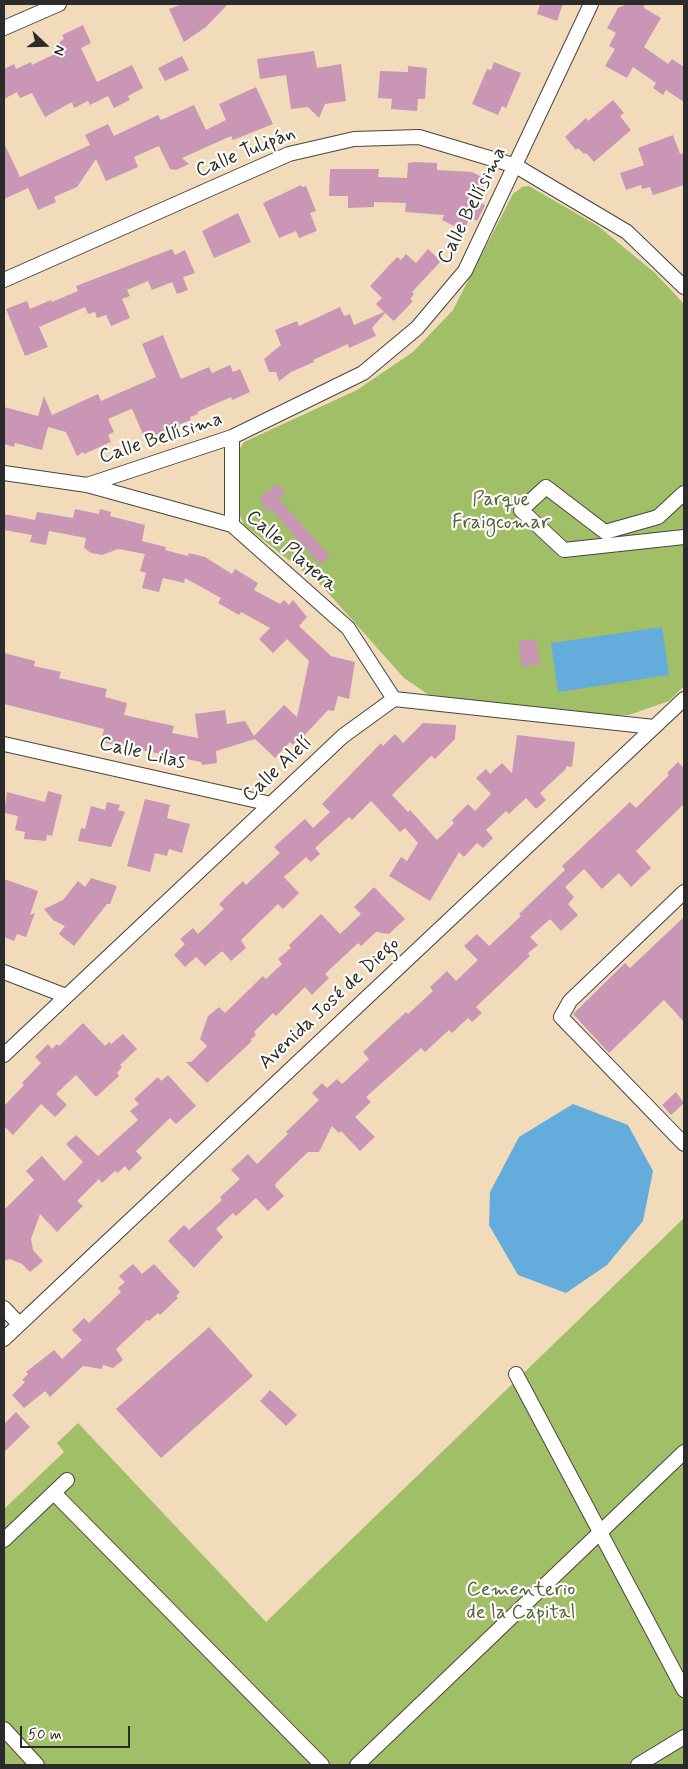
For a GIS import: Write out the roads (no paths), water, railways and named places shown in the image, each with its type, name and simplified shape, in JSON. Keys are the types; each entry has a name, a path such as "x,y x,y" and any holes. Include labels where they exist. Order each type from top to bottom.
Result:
{"street":[{"path":"4,28 59,4"},
{"name":"Calle Bellísima","path":"88,485 232,438 363,373 417,328 465,271 591,4"},
{"name":"Calle Tulipán","path":"4,280 289,154 354,139 419,137 516,166 626,232 684,287"},
{"path":"232,438 232,525"},
{"name":"Calle Playera","path":"4,473 88,485 232,525 348,628 394,698"},
{"path":"684,493 658,517 605,532 546,487 521,510 564,550 684,536"},
{"path":"394,698 654,727"},
{"name":"Calle Alelí","path":"4,1055 343,736 394,698"},
{"name":"Avenida José de Diego","path":"4,1339 684,699"},
{"name":"Calle Lilas","path":"4,744 271,804"},
{"path":"684,892 570,1001 561,1017 684,1144"},
{"path":"4,972 66,996"},
{"path":"4,1308 19,1324"},
{"path":"516,1374 684,1690"},
{"path":"357,1765 684,1452"},
{"path":"4,1540 67,1480"},
{"path":"54,1493 322,1765"},
{"path":"4,1729 37,1765"},
{"path":"638,1765 684,1737"}],"water":[{"path":"662,627 669,675 558,692 551,643"},
{"path":"573,1104 628,1125 653,1171 643,1221 607,1265 566,1293 518,1275 489,1225 490,1192 519,1137"}],"park label":[{"name":"Parque Fraigcomar","path":"501,512"},
{"name":"Cementerio de la Capital","path":"521,1602"}]}
